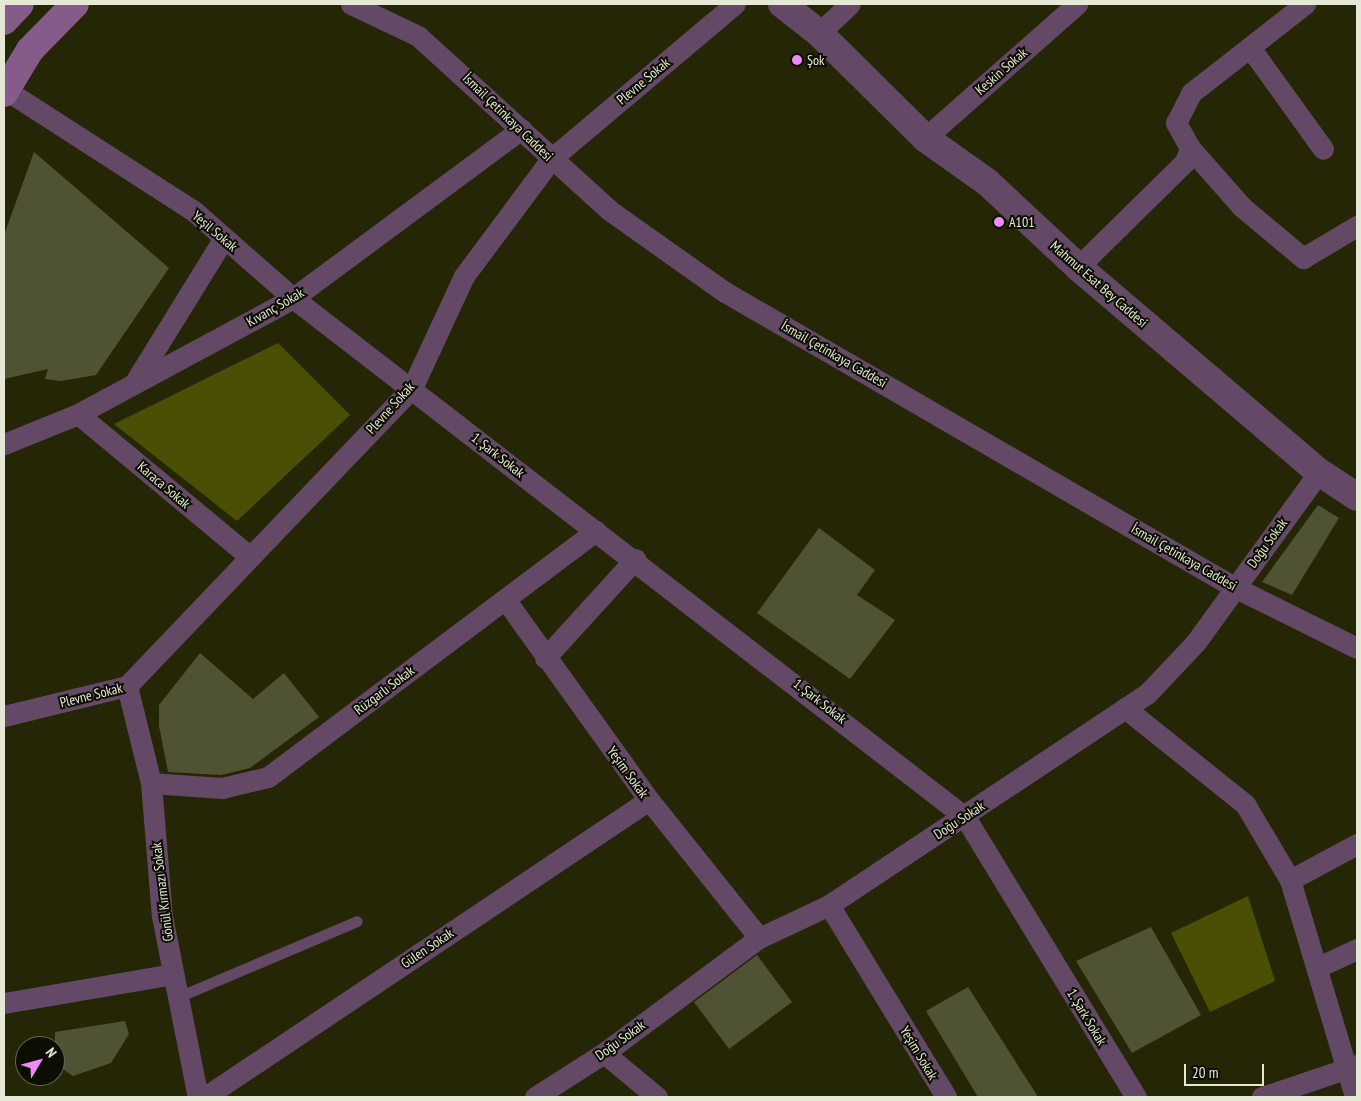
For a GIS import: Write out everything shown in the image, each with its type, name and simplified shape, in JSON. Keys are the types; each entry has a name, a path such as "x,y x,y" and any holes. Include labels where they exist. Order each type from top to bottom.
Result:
{"main road":[{"path":"4,22 20,4"},
{"path":"5,92 30,50 75,4"}],"street":[{"name":"İsmail Çetinkaya Caddesi","path":"355,4 418,36 609,210 725,292 1234,587 1357,648"},
{"name":"Plevne Sokak","path":"4,716 127,686 249,556 412,388 464,276 552,158 735,4"},
{"name":"Mahmut Esat Bey Caddesi","path":"782,4 819,33 925,138 987,182 1078,267 1319,472 1357,497"},
{"path":"819,33 850,4"},
{"name":"Keskin Sokak","path":"925,138 1077,4"},
{"path":"1305,4 1251,49 1191,94 1176,123 1190,148 1242,207 1303,258 1357,226"},
{"path":"1251,49 1323,150"},
{"name":"Yeşil Sokak","path":"5,92 195,212 293,298 412,388"},
{"name":"Kıvanç Sokak","path":"4,444 78,414 293,298 521,128"},
{"path":"1078,267 1185,162 1190,148"},
{"path":"134,384 224,238"},
{"name":"1. Şark Sokak","path":"412,388 596,531 635,559 965,817 1136,1097"},
{"name":"Karaca Sokak","path":"78,414 249,556"},
{"name":"Doğu Sokak","path":"535,1097 604,1053 759,938 829,905 965,817 1148,694 1196,642 1319,472"},
{"name":"Rüzgarlı Sokak","path":"150,783 222,788 268,777 596,531"},
{"path":"545,658 635,559"},
{"name":"Yeşim Sokak","path":"505,599 545,658 649,800 759,938"},
{"name":"Gönül Kırmazı Sokak","path":"127,686 150,783 162,916 172,974 198,1097"},
{"path":"1126,708 1246,804 1290,880 1352,1066 1356,1097"},
{"name":"Gülen Sokak","path":"204,1097 649,800"},
{"path":"1290,880 1357,844"},
{"name":"Yeşim Sokak","path":"829,905 946,1097"},
{"path":"1318,967 1357,949"},
{"path":"4,1003 172,974"},
{"path":"604,1053 657,1097"},
{"path":"1262,1097 1352,1066"}],"lane":[{"path":"178,997 357,921"}],"shaded area":[{"path":"278,343 350,415 237,521 114,424"},
{"path":"1248,896 1275,981 1210,1012 1171,933"}],"building":[{"path":"34,152 169,268 96,375 61,381 45,379 48,369 4,379 4,235"},
{"path":"1318,505 1339,518 1292,595 1262,582"},
{"path":"819,528 875,570 857,595 895,620 850,679 757,613"},
{"path":"200,653 253,699 284,673 319,717 250,768 221,775 168,772 159,726 159,705"},
{"path":"1151,927 1201,1015 1132,1053 1076,961"},
{"path":"757,955 792,1002 729,1049 694,1002"},
{"path":"968,987 1038,1097 978,1097 926,1011"},
{"path":"125,1021 129,1034 111,1063 73,1076 65,1071 65,1036 55,1036 55,1032"}],"place":[{"name":"Şok","path":"797,60"},
{"name":"A101","path":"999,222"}]}
